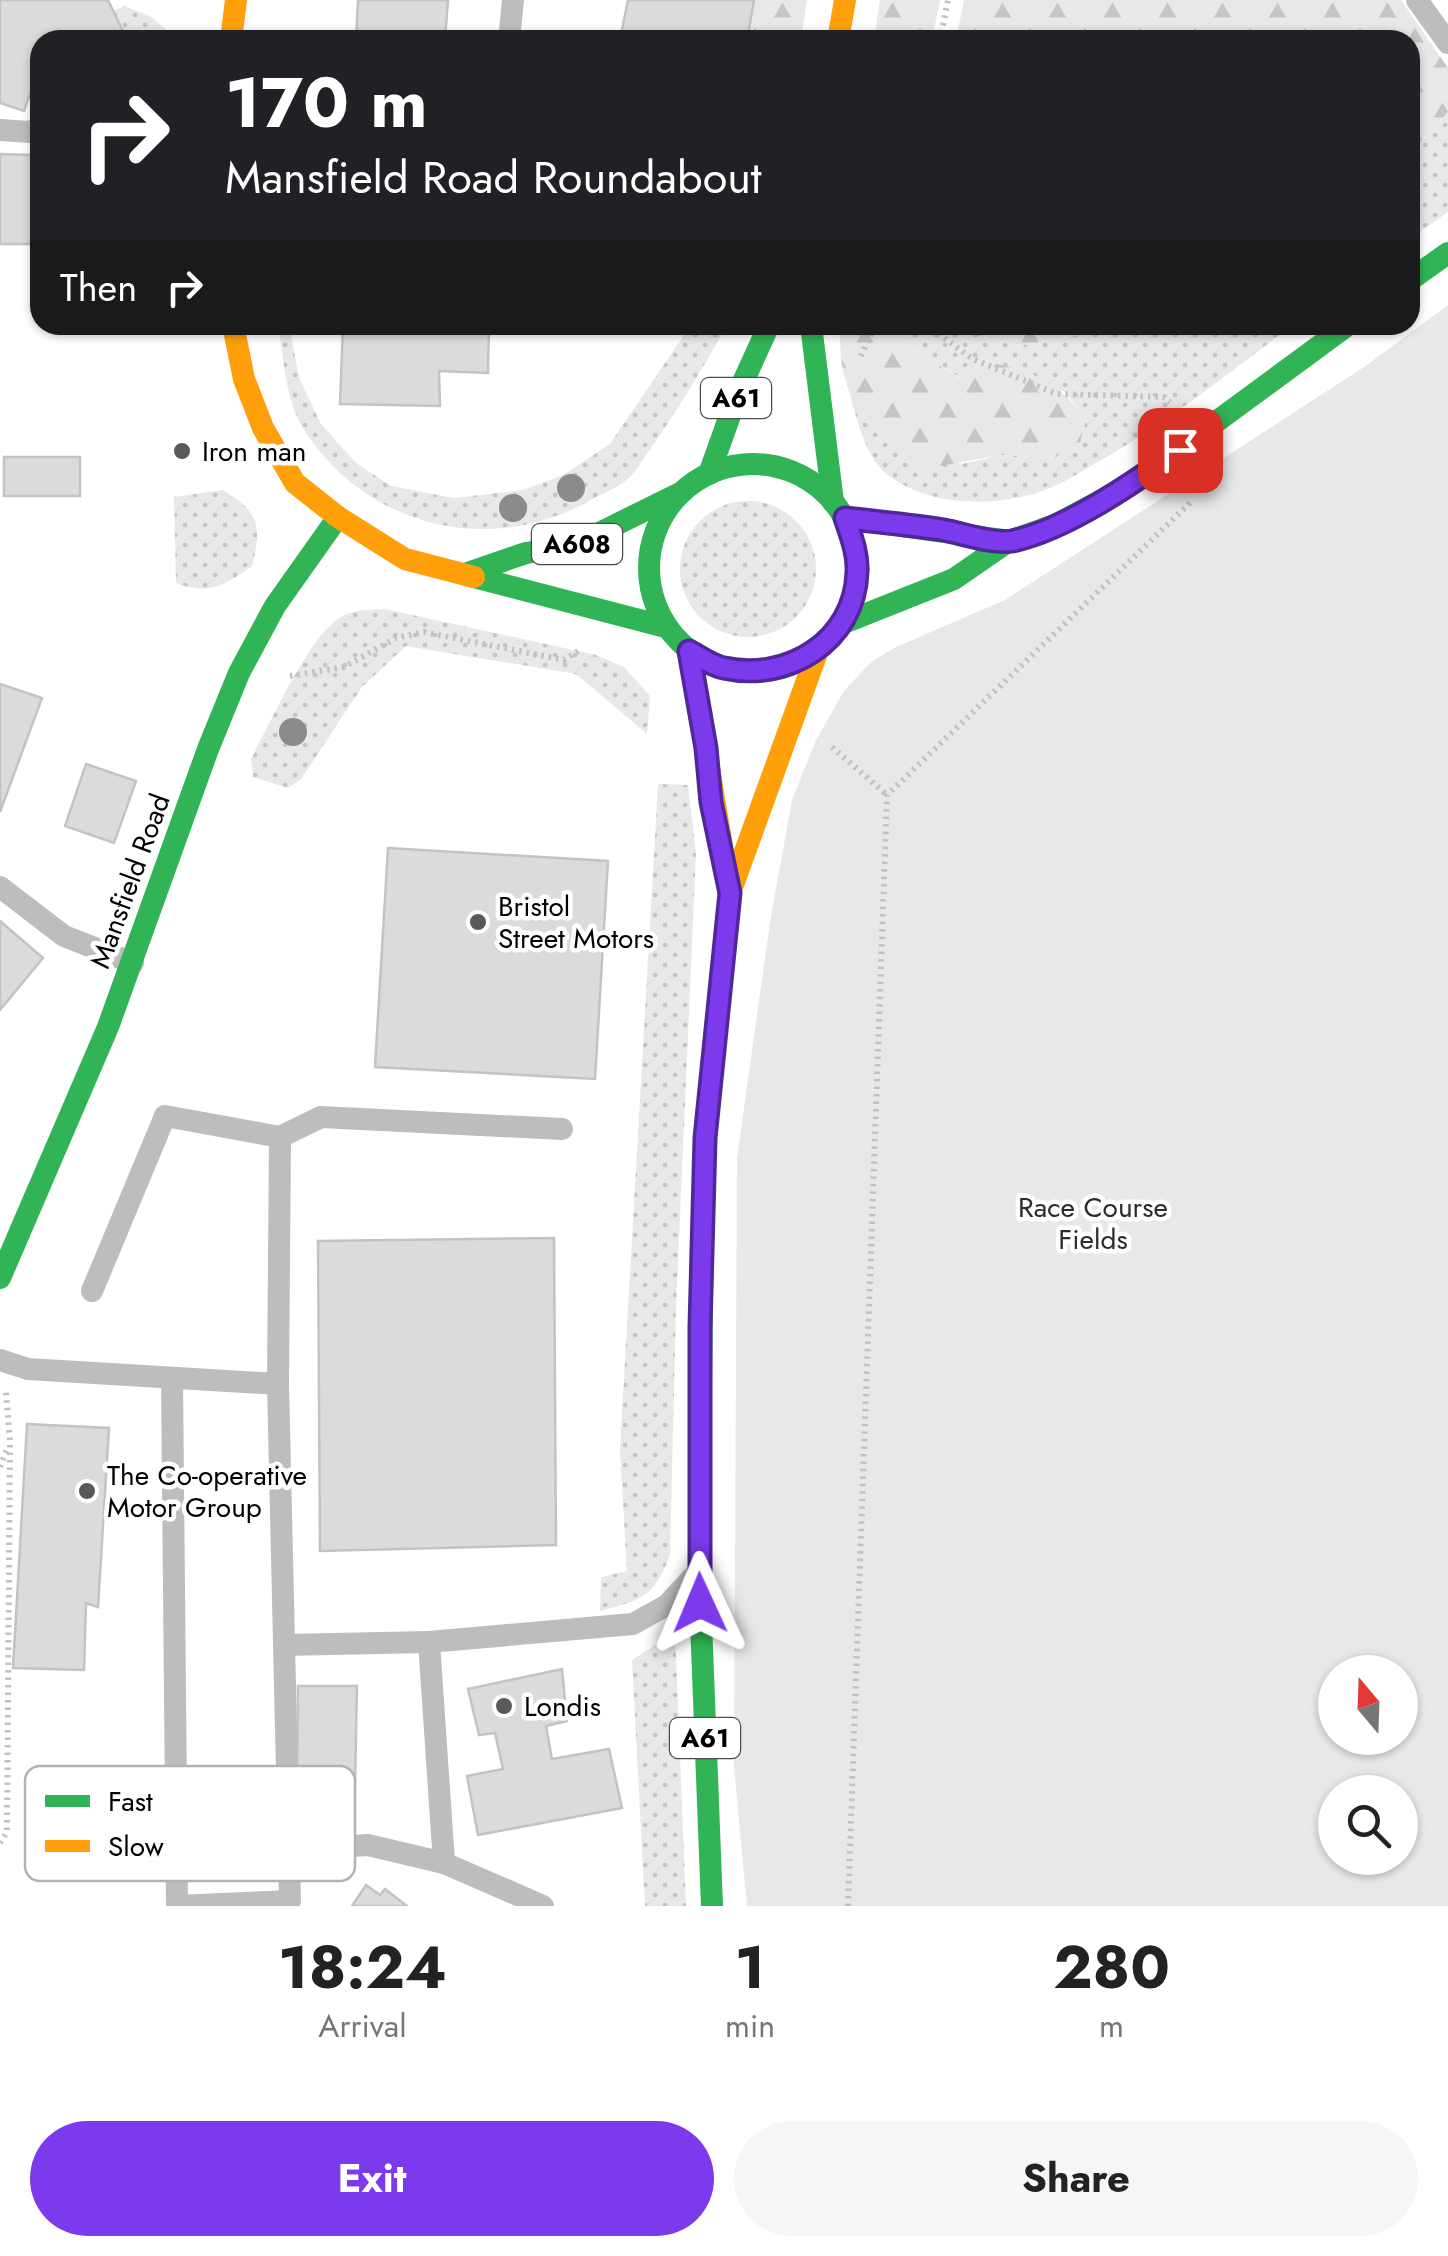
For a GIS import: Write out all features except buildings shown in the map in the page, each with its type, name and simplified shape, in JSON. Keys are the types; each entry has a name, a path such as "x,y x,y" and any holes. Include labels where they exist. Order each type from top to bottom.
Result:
{"main road":[{"path":"233,30 236,0"},
{"path":"840,30 845,0"},
{"path":"1420,273 1448,253"},
{"name":"A608","path":"234,335 244,380 263,428 296,483 338,517 405,559 666,627"},
{"name":"A61","path":"709,474 738,393 764,335"},
{"path":"813,335 839,510 855,545 853,599 841,624 818,650 788,667 754,672 720,668 689,651 666,627 653,601 648,572 662,516 680,493 709,474 742,464 776,467 808,480 839,510 1009,542"},
{"path":"841,624 954,579 1009,542 1055,525 1130,485 1334,335"},
{"name":"A608","path":"466,574 526,553 574,545 680,493"},
{"name":"Mansfield Road","path":"0,1278 61,1146 246,661 258,634 338,517"},
{"name":"A61","path":"712,1906 699,1570 705,1138 730,893 818,650"},
{"name":"A61","path":"689,651 711,802 730,893"}],"lane":[{"path":"510,30 513,0"},
{"path":"1417,0 1448,43"},
{"path":"0,130 30,132"},
{"path":"0,887 64,936 133,962"},
{"path":"92,1291 165,1116 280,1137 321,1117 562,1129"},
{"path":"280,1137 278,1384 287,1766"},
{"path":"2,1368 278,1384"},
{"path":"172,1378 176,1766"},
{"path":"284,1644 429,1642 633,1624 666,1604 699,1570"},
{"path":"429,1642 444,1863"},
{"path":"355,1846 368,1845 444,1863 543,1906"},
{"path":"177,1881 177,1906 290,1901 290,1881"}],"path":[{"path":"942,30 948,0"},
{"path":"246,661 296,677 344,666 396,638 424,632 564,660 583,648"},
{"path":"790,725 803,722 887,795 848,1906"},
{"path":"0,1843 8,1832 10,1442 2,1368"},
{"path":"0,1467 10,1442"}],"green space":[{"path":"753,0 807,0 802,30 747,30"},
{"path":"880,0 940,0 934,30 876,30"},
{"path":"964,0 1401,0 1448,68 1448,112 1420,142 1420,30 958,30"},
{"path":"124,6 150,16 167,30 123,30 114,11"},
{"path":"1448,112 1448,212 1420,232 1420,142"},
{"name":"Race Course Fields","path":"1448,305 1448,1906 747,1906 734,1767 737,1158 770,922 792,800 816,740 844,691 871,662 896,647 1005,600 1407,335 1420,335 1420,326"},
{"path":"280,335 291,335 299,378 321,424 356,463 391,486 454,498 523,490 563,475 610,444 683,335 721,335 671,418 625,482 550,518 510,527 470,529 431,523 394,509 360,489 329,462 303,428 286,378"},
{"path":"840,335 900,335 909,347 960,378 977,359 1038,377 1061,392 1086,418 1079,447 1051,458 1003,455 921,469 899,451 859,405 842,367"},
{"path":"900,335 977,335 1019,346 1078,335 1280,335 1169,417 1071,478 1018,498 979,502 922,493 888,475 866,443 845,378 873,423 961,464 1003,455 1051,458 1079,447 1086,418 1064,391 961,378 909,347"},
{"path":"976,335 1078,335 1019,346"},
{"path":"223,490 245,506 255,522 257,540 252,566 216,586 198,588 176,583 174,497"},
{"path":"748,501 774,506 796,521 811,543 816,569 811,595 796,617 774,632 748,637 722,632 700,617 685,595 680,569 685,543 700,521 722,506"},
{"path":"385,609 596,655 624,667 650,696 647,734 576,674 406,646 362,687 301,779 288,788 253,777 251,759 290,683 327,628 344,615"},
{"path":"658,784 688,785 696,853 676,1307 670,1555 658,1580 645,1595 600,1611 601,1577 627,1571 620,1449"},
{"path":"675,1632 686,1906 645,1906 632,1660"}],"traffic: fast":[{"path":"1420,273 1448,253"},
{"path":"709,474 738,393 764,335"},
{"path":"812,335 833,502"},
{"path":"841,624 954,579 1009,541 1055,525 1130,485 1334,335"},
{"path":"753,464 793,472 826,495 849,528 857,568 849,608 826,641 793,664 753,672 713,664 680,641 657,608 649,568 657,528 680,495 713,472 753,464"},
{"path":"465,574 526,553 575,545 680,493"},
{"path":"0,1278 108,1027 239,673 275,606 338,517"},
{"path":"845,518 1009,541"},
{"path":"474,577 666,627"},
{"path":"703,1210 699,1570 712,1906"}],"traffic: slow":[{"path":"232,30 236,0"},
{"path":"840,30 845,0"},
{"path":"235,335 244,379 263,428 295,483 338,517 405,559 474,577"},
{"path":"703,1210 705,1138 730,893 818,650"},
{"path":"689,651 730,893"}],"place":[{"name":"Iron man","path":"182,451"},
{"name":"Bristol Street Motors","path":"478,922"},
{"name":"The Co-operative Motor Group","path":"87,1491"},
{"name":"Londis","path":"504,1706"}],"route":[{"path":"700,1603 705,1138 730,893 711,802 689,651 720,668 754,672 788,667 818,650 841,624 853,599 855,545 845,518 1009,542 1080,512 1130,485 1180,450"}]}
